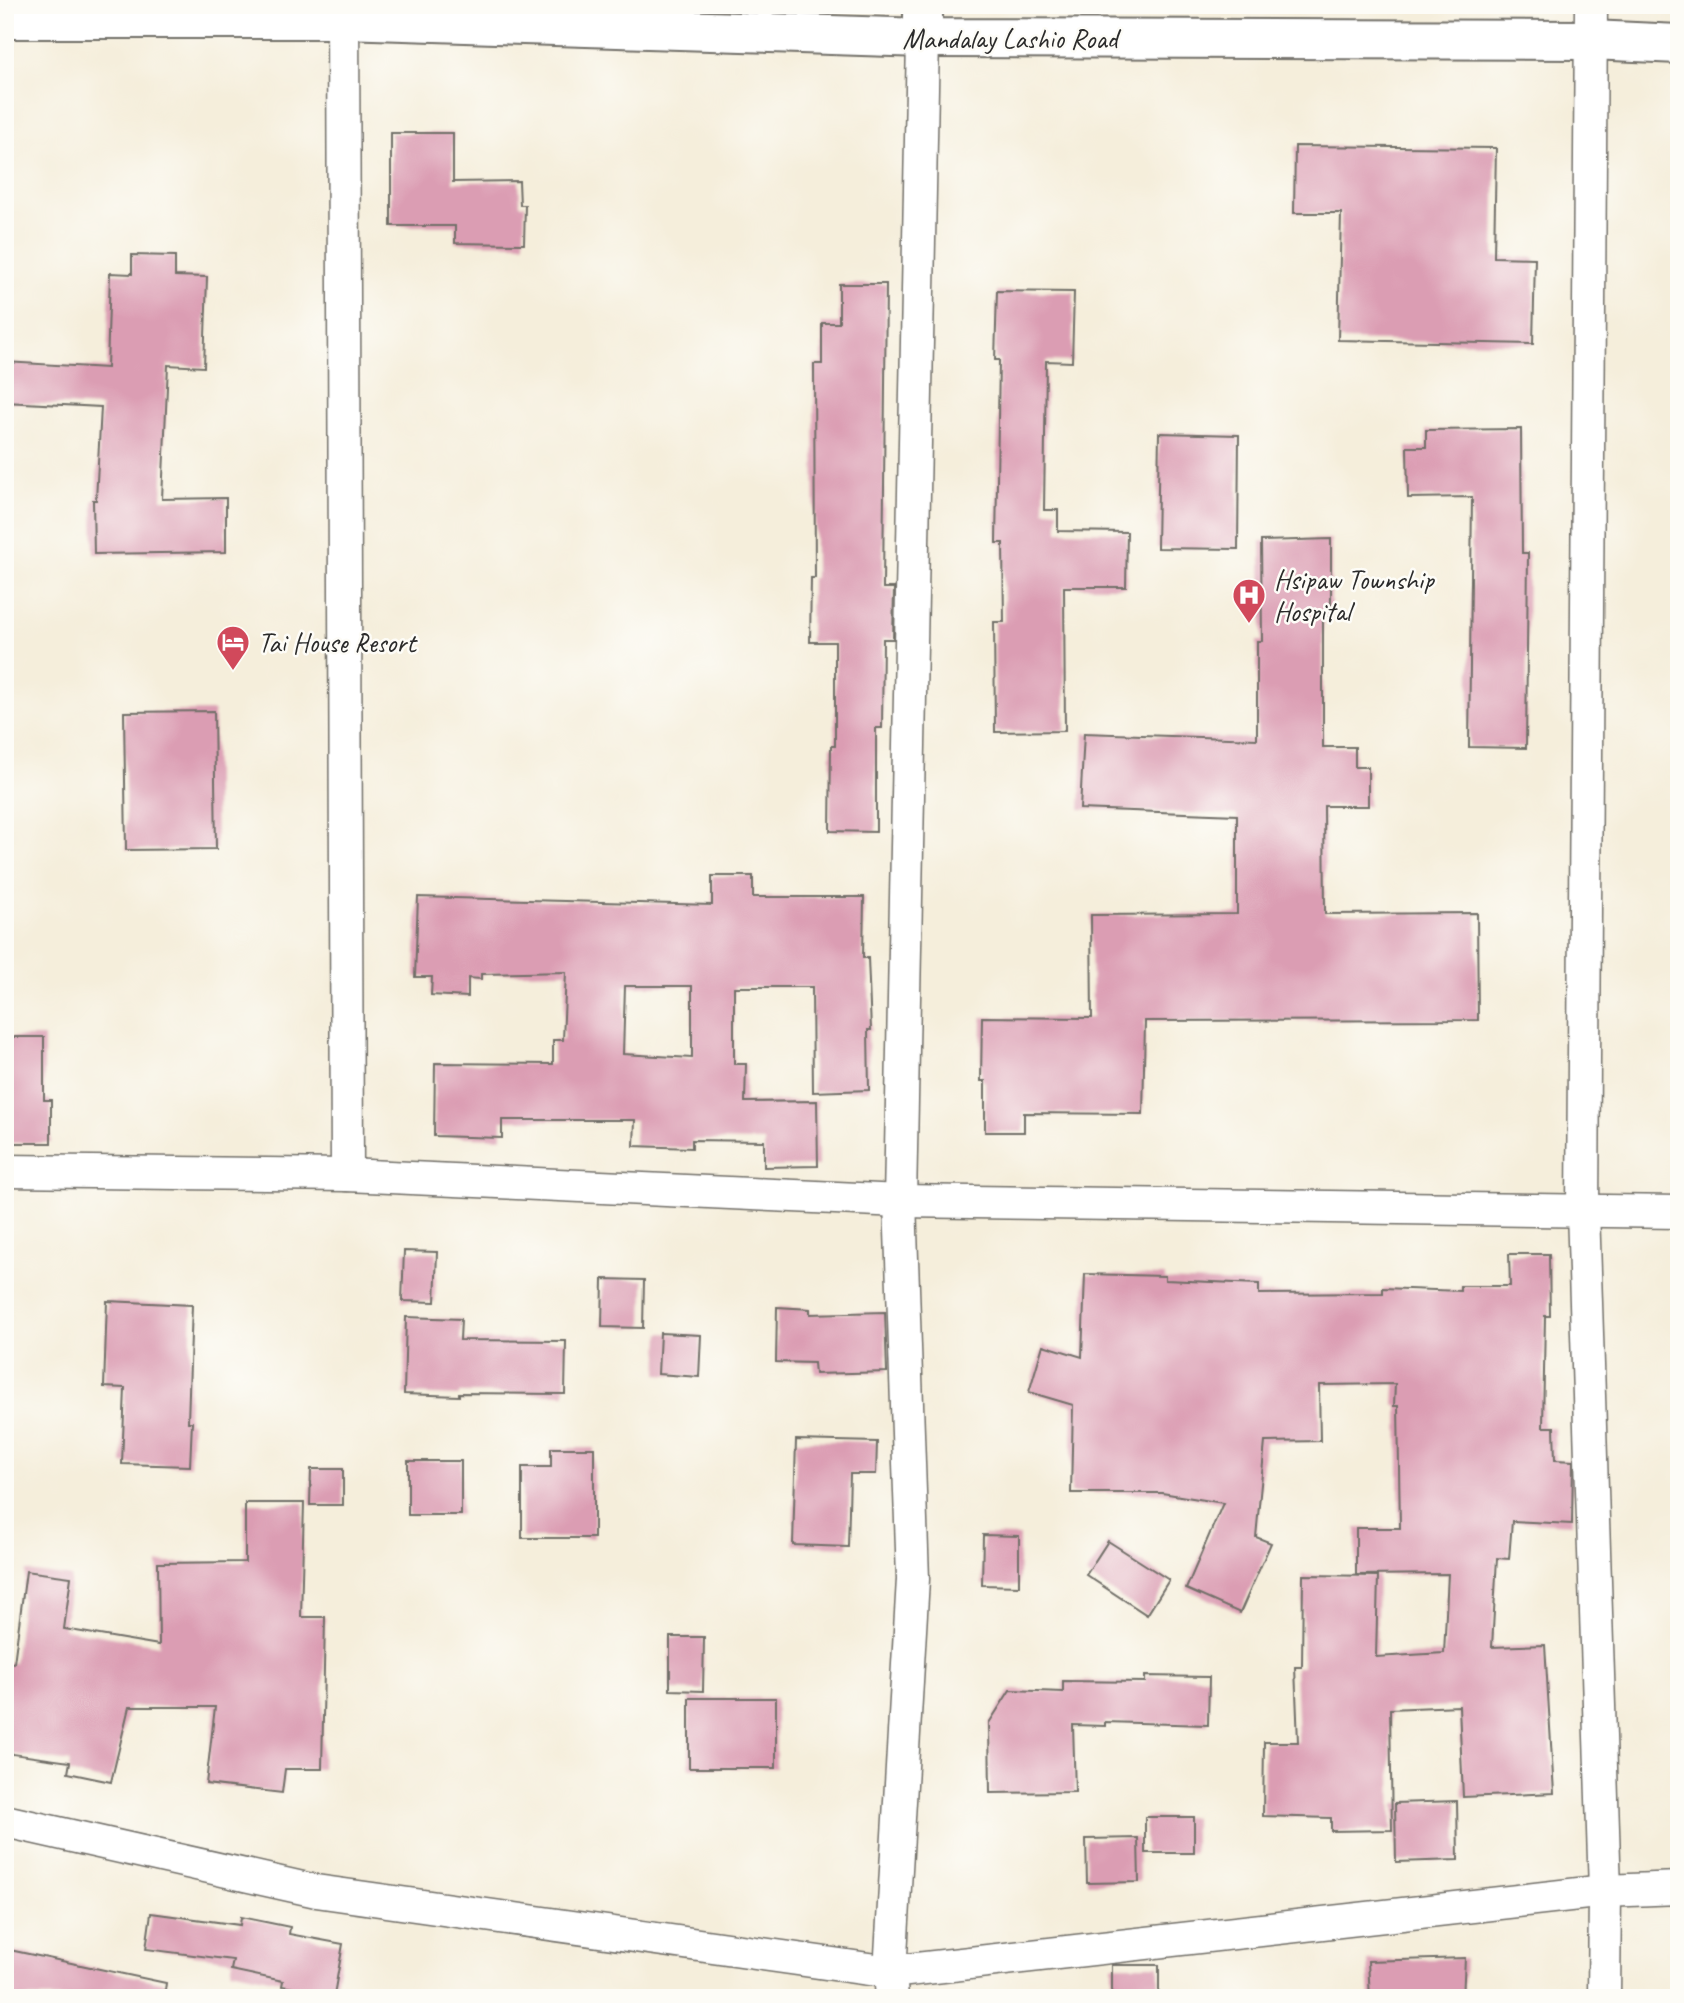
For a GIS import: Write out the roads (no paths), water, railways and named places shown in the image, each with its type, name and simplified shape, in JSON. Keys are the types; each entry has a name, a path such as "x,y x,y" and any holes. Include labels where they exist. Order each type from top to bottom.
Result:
{"highway":[{"name":"Mandalay Lashio Road","path":"5,19 344,12 923,22 1591,23 1679,44"}],"street":[{"path":"344,12 347,1175"},
{"path":"891,1985 913,1579 900,1201 923,22"},
{"path":"1591,23 1583,1210 1605,1891 1604,1998"},
{"path":"5,1171 347,1175 900,1201 1679,1212"},
{"path":"5,1821 316,1891 891,1985 1605,1891 1679,1888"}],"place":[{"name":"Hsipaw Township Hospital","path":"1249,625"},
{"name":"Tai House Resort","path":"233,672"}]}
